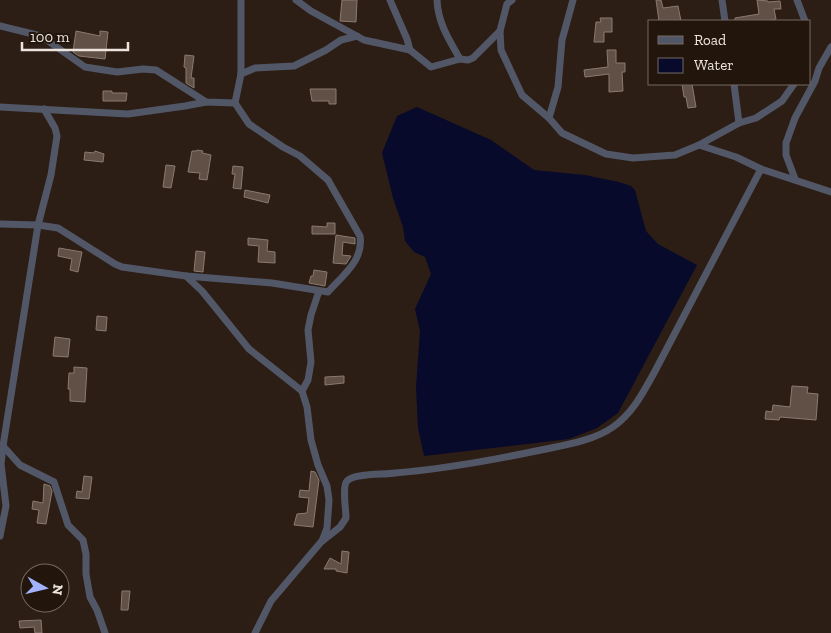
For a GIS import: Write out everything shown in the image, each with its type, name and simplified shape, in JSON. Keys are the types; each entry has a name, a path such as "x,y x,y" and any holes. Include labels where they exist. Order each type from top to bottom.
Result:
{"street":[{"path":"1,225 50,226 66,232 96,254 122,267 186,276 272,283 328,292 353,265 359,254 360,236 328,180 300,156 284,148 249,124 236,103 242,74 241,0"},
{"path":"296,0 311,11 364,40 410,50 431,66 473,58 500,32"},
{"path":"390,0 410,50"},
{"path":"437,0 437,9 444,33 460,59"},
{"path":"512,0 507,4 500,32 501,50 522,95 549,118 562,133 606,154 633,158 675,155 739,123 756,118 782,101 793,85"},
{"path":"549,118 558,88 562,40 573,0"},
{"path":"722,0 725,20"},
{"path":"798,0 804,20"},
{"path":"0,20 0,26 41,36 85,67 117,72 142,69 156,70 206,102"},
{"path":"242,74 255,68 294,66 326,50 340,40 357,36"},
{"path":"795,179 786,154 786,143 795,118 831,47"},
{"path":"734,85 739,123"},
{"path":"0,106 128,114 206,102 236,103"},
{"path":"0,536 6,506 1,464 2,450 38,225 51,175 57,136 55,128 44,109"},
{"path":"698,145 736,157 761,169 831,192"},
{"path":"255,633 271,601 321,542 340,527 346,518 344,486 347,480 357,476 409,472 499,458 573,443 600,435 614,427 636,404 761,169"},
{"path":"186,276 202,291 249,349 302,391 307,407 318,465 327,486 330,500 327,528 321,542"},
{"path":"302,391 308,380 311,362 308,330 319,291"},
{"path":"2,450 20,465 54,482 68,525 83,540 90,597 105,633"}],"water":[{"path":"417,107 491,140 534,170 585,175 631,186 635,190 646,231 658,244 697,265 618,413 597,428 569,439 424,456 418,428 416,387 420,331 415,309 431,274 425,257 414,252 405,241 403,227 393,198 382,153 397,116"}],"building":[{"path":"342,0 357,0 356,22 340,21"},
{"path":"656,0 661,0 663,8 678,6 681,20 659,20"},
{"path":"757,0 768,2 780,1 781,9 774,9 776,19 735,20 735,18 759,14"},
{"path":"600,18 612,18 612,32 604,32 604,42 594,42 596,22 601,22"},
{"path":"76,31 100,36 100,31 108,32 105,59 79,56 73,52"},
{"path":"607,50 616,50 616,63 625,63 625,72 622,72 623,91 609,92 609,74 585,77 584,70 608,67"},
{"path":"185,55 194,56 191,78 194,78 194,88 186,83"},
{"path":"682,85 692,85 696,107 688,108 686,97 684,97"},
{"path":"310,89 336,89 336,104 329,104 329,101 312,101"},
{"path":"103,91 127,93 126,101 103,101"},
{"path":"197,150 211,155 207,180 199,179 200,173 188,172 192,151"},
{"path":"95,151 104,154 103,162 84,160 85,152 94,153"},
{"path":"166,165 175,166 171,188 163,187"},
{"path":"233,166 243,167 241,189 233,188 235,174 232,174"},
{"path":"245,190 270,195 268,203 244,197"},
{"path":"327,223 335,223 335,234 312,234 312,226 327,227"},
{"path":"336,235 355,238 355,244 343,242 342,255 351,256 346,264 333,263"},
{"path":"248,238 268,240 267,251 275,252 275,263 258,262 259,246 248,245"},
{"path":"59,248 82,252 78,272 70,270 72,259 58,256"},
{"path":"196,251 205,252 203,272 194,271"},
{"path":"314,270 327,272 325,286 309,283"},
{"path":"97,316 107,317 106,331 96,330"},
{"path":"55,337 70,339 68,357 53,356"},
{"path":"74,367 87,368 85,402 70,401 70,389 68,389 69,373 74,373"},
{"path":"344,376 344,383 325,385 325,377"},
{"path":"792,386 808,387 807,393 818,394 816,420 780,417 779,420 765,419 766,411 772,412 773,405 790,407"},
{"path":"311,471 315,472 319,480 313,527 294,525 297,514 307,513 309,498 299,497 300,490 309,491"},
{"path":"84,476 92,477 89,499 76,498 77,491 82,492"},
{"path":"44,484 50,486 52,491 46,524 37,523 39,510 32,509 33,501 43,503"},
{"path":"342,551 349,552 347,573 336,571 336,569 324,569 330,558 341,564"},
{"path":"122,591 130,591 128,610 121,610"},
{"path":"41,620 42,633 35,633 34,627 20,628 19,621"}]}
